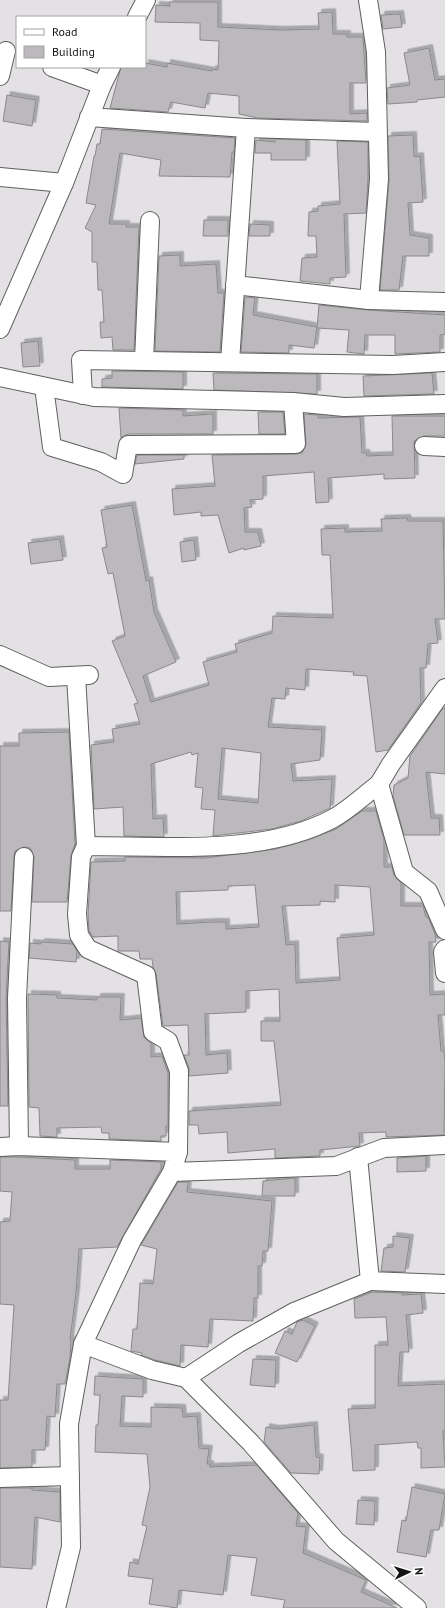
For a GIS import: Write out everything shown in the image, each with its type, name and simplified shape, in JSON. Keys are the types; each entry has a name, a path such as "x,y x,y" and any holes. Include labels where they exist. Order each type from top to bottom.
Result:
{"street":[{"path":"138,16 146,0"},
{"path":"368,0 376,52 379,179 369,300"},
{"path":"0,76 8,52"},
{"path":"55,68 102,85"},
{"path":"0,329 64,183 89,117 110,68"},
{"path":"89,117 246,128 377,132"},
{"path":"230,362 246,128"},
{"path":"0,177 64,183"},
{"path":"144,361 150,220"},
{"path":"235,285 369,300 445,302"},
{"path":"83,395 81,360 393,364 445,362"},
{"path":"0,377 94,397 293,402 344,407 445,404"},
{"path":"44,387 52,447 101,462 124,474 128,445 296,444 293,402"},
{"path":"424,446 445,447"},
{"path":"0,655 49,677 83,675 86,846 81,858 77,914 79,935 88,950 146,975 153,1032 168,1041 179,1071 178,1152 172,1172 132,1240 83,1344 69,1424 71,1547 56,1608"},
{"path":"86,846 218,846 260,841 293,834 333,818 379,784 391,764 445,688"},
{"path":"379,784 404,872 428,891 445,930"},
{"path":"19,1146 16,998 24,856"},
{"path":"445,949 443,952 445,973"},
{"path":"172,1172 336,1166 384,1148 445,1144"},
{"path":"0,1147 19,1146 178,1152"},
{"path":"358,1157 370,1281"},
{"path":"186,1378 239,1343 294,1312 370,1281 445,1284"},
{"path":"83,1344 152,1370 186,1378 251,1443 336,1541 417,1608"},
{"path":"0,1478 70,1476"}],"building":[{"path":"169,2 218,2 218,27 281,30 319,29 318,13 332,12 333,34 347,34 347,37 363,37 366,83 350,83 350,114 367,113 367,121 258,118 239,114 239,96 208,93 205,108 171,102 168,112 110,108 121,68 146,68 146,63 167,67 167,63 212,71 212,69 218,70 219,41 200,40 200,23 155,22 156,5 170,6"},
{"path":"400,14 402,27 383,29 381,15"},
{"path":"429,48 435,80 445,79 445,97 417,100 417,102 388,104 387,88 410,85 404,53"},
{"path":"7,95 36,100 32,126 3,121"},
{"path":"102,129 235,138 230,177 159,176 161,160 120,153 109,224 126,224 126,227 139,227 134,350 113,350 112,337 101,338 100,322 104,322 102,290 98,290 97,262 92,262 92,232 85,228 96,205 86,203 94,156 97,144 100,144"},
{"path":"413,135 414,157 420,156 423,202 408,203 410,235 429,238 429,256 403,256 399,290 380,290 389,180 388,136"},
{"path":"275,139 306,140 306,160 271,160 271,153 255,153 256,140 275,142"},
{"path":"337,141 368,142 366,213 344,214 346,277 330,278 330,284 300,281 302,258 317,257 316,236 308,236 309,212 318,211 318,206 340,204"},
{"path":"204,220 228,220 228,236 203,236"},
{"path":"250,224 270,225 270,236 249,236"},
{"path":"180,255 180,266 216,264 218,293 224,293 220,352 155,351 159,256"},
{"path":"245,297 255,298 253,315 317,327 314,348 289,345 289,353 241,352"},
{"path":"319,305 445,315 445,334 440,335 440,352 395,354 395,335 365,335 364,354 347,352 349,330 317,328"},
{"path":"38,341 40,366 23,367 21,343"},
{"path":"112,371 183,372 183,389 102,387 102,379 112,378"},
{"path":"213,373 317,374 317,394 214,390"},
{"path":"432,373 434,394 364,396 363,376"},
{"path":"119,408 183,410 183,416 213,414 213,434 128,434 121,438"},
{"path":"258,412 283,412 285,434 259,434"},
{"path":"304,414 318,415 318,418 360,417 362,453 366,453 367,456 393,455 392,416 445,416 445,436 424,436 414,441 415,478 384,479 384,474 328,478 329,502 316,503 314,472 263,476 263,499 250,500 252,507 244,508 245,532 258,532 261,546 244,550 244,548 229,553 218,515 201,516 201,512 174,515 172,489 215,486 212,455 302,453 306,444"},
{"path":"137,455 184,455 184,459 135,464"},
{"path":"132,505 146,581 149,580 154,612 176,662 143,676 151,702 209,685 203,662 237,652 235,644 272,633 273,616 333,618 330,555 322,555 321,529 345,528 345,532 382,531 381,519 407,518 408,521 443,521 445,619 435,619 438,643 428,644 426,668 420,668 421,703 388,750 376,752 367,676 353,675 354,672 306,669 305,690 286,688 285,699 272,698 268,727 322,730 320,760 291,764 293,781 332,779 330,808 301,821 272,829 213,836 215,810 201,809 203,788 195,787 198,753 192,755 191,752 151,764 153,819 163,818 164,837 124,836 123,807 94,809 91,745 114,742 112,729 140,724 134,704 138,703 112,641 125,636 113,573 108,574 102,548 107,547 101,510","holes":["222,748 261,753 258,803 218,799"]},
{"path":"60,539 63,560 31,564 28,543"},
{"path":"194,540 196,560 182,562 180,542"},
{"path":"443,708 445,708 445,774 426,772 431,818 439,818 440,835 404,835 393,796 394,785 408,778 410,756"},
{"path":"69,732 75,844 71,856 67,902 32,902 34,857 30,848 24,847 15,851 11,911 0,911 0,746 19,746 19,733"},
{"path":"362,811 376,811 384,840 384,867 392,867 394,875 401,883 401,906 423,906 426,917 428,917 435,934 436,942 429,942 430,995 445,994 445,1015 438,1015 441,1051 444,1051 445,1063 444,1135 386,1137 386,1132 359,1133 360,1146 320,1150 320,1156 275,1158 275,1149 228,1153 227,1132 199,1134 198,1125 189,1125 189,1111 281,1105 274,1041 261,1041 261,1021 280,1021 279,989 246,991 246,1012 205,1014 206,1055 227,1053 228,1073 189,1076 189,1068 184,1055 189,1055 188,1025 163,1026 156,974 152,959 140,959 139,951 118,951 118,936 93,937 89,931 88,914 91,862 125,861 125,857 205,858 276,849 308,840 336,829","holes":["255,885 259,927 226,929 226,922 177,924 176,892 228,890 228,886","335,885 370,887 374,935 337,938 340,980 296,983 295,944 286,945 282,906 320,905 320,901 335,902"]},
{"path":"0,941 9,942 6,998 8,1106 0,1106"},
{"path":"41,942 73,944 77,951 76,962 29,958 30,943 41,944"},
{"path":"28,994 57,995 57,998 97,1000 97,997 121,997 120,1020 141,1018 144,1037 151,1043 151,1057 162,1056 168,1073 168,1126 166,1126 166,1136 161,1136 161,1141 109,1139 109,1133 102,1133 101,1127 57,1128 57,1137 40,1136 39,1108 29,1107"},
{"path":"426,1156 426,1171 397,1172 397,1158"},
{"path":"0,1157 75,1160 75,1169 110,1169 110,1160 161,1162 161,1169 117,1247 79,1249 76,1293 70,1339 70,1358 65,1384 57,1384 55,1417 47,1416 45,1450 32,1450 32,1467 0,1468 0,1400 8,1400 14,1305 0,1304 0,1222 10,1221 12,1192 0,1191"},
{"path":"295,1178 295,1196 262,1196 263,1181"},
{"path":"178,1182 188,1182 187,1192 272,1201 268,1251 263,1251 262,1266 258,1266 258,1298 254,1298 253,1321 210,1319 208,1347 181,1345 180,1366 155,1360 141,1355 142,1353 131,1351 133,1329 137,1329 140,1283 153,1284 157,1249 141,1245"},
{"path":"393,1236 410,1238 405,1272 381,1271 384,1248 393,1247"},
{"path":"372,1292 402,1293 402,1295 421,1294 423,1313 406,1315 409,1352 400,1352 398,1386 445,1384 445,1431 443,1431 445,1467 421,1468 421,1448 418,1448 417,1442 375,1445 375,1470 353,1471 348,1409 375,1408 375,1345 388,1345 386,1317 355,1318 354,1299"},
{"path":"303,1320 315,1326 297,1362 275,1353 285,1331 292,1334 297,1322"},
{"path":"253,1359 276,1360 275,1387 250,1385"},
{"path":"95,1376 143,1379 143,1397 122,1396 120,1426 151,1427 151,1407 182,1408 183,1417 197,1416 199,1448 209,1449 207,1464 210,1464 210,1467 257,1465 298,1513 296,1526 306,1527 303,1553 366,1580 361,1592 397,1608 283,1608 285,1600 251,1595 257,1558 228,1555 223,1595 179,1590 177,1608 149,1604 153,1579 128,1576 130,1562 138,1564 147,1526 142,1525 150,1487 147,1454 95,1452 96,1425 98,1425 100,1395 94,1395"},
{"path":"314,1425 316,1457 320,1458 319,1474 291,1473 264,1442 266,1427 276,1429"},
{"path":"412,1487 445,1494 439,1530 431,1530 426,1557 397,1552 402,1520 406,1521"},
{"path":"0,1488 32,1488 32,1490 60,1492 60,1522 35,1517 32,1569 0,1567"},
{"path":"358,1500 375,1501 374,1525 356,1524"}]}
